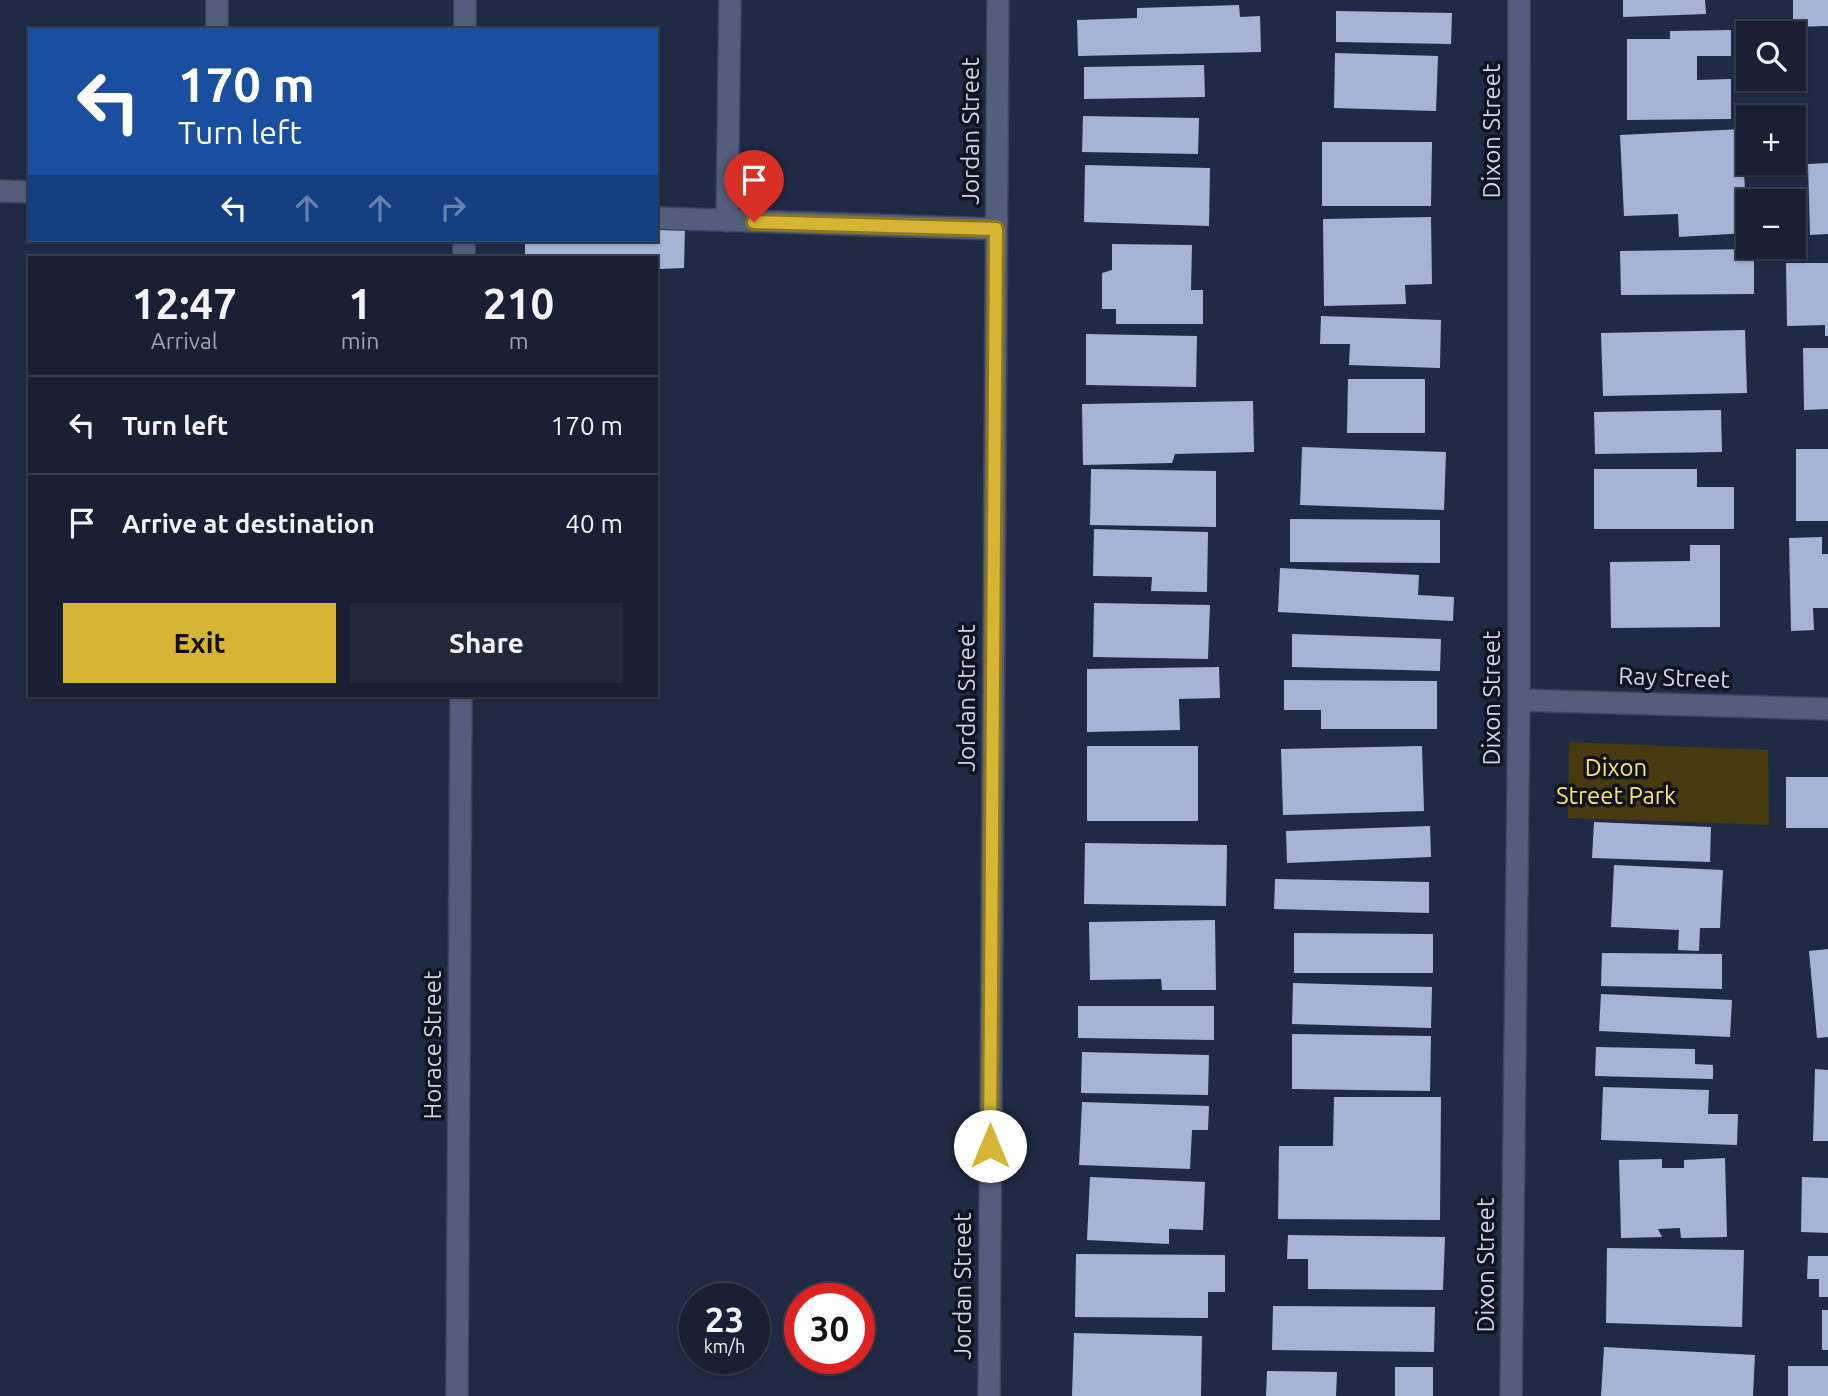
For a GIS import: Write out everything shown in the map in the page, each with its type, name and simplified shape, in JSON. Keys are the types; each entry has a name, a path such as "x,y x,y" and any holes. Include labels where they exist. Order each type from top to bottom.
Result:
{"street":[{"path":"217,0 217,28"},
{"path":"465,0 465,28"},
{"path":"727,221 730,0"},
{"name":"Jordan Street","path":"989,1396 998,0"},
{"name":"Dixon Street","path":"1511,1396 1519,700 1519,0"},
{"path":"0,191 28,192"},
{"path":"658,218 996,229"},
{"name":"Horace Street","path":"457,1396 461,697"},
{"name":"Ray Street","path":"1519,700 1828,709"}],"green space":[{"name":"Dixon Street Park","path":"1569,742 1768,750 1769,825 1568,818"}],"building":[{"path":"1623,0 1705,0 1706,14 1623,17"},
{"path":"1793,0 1828,0 1828,26 1806,27 1806,21 1793,21"},
{"path":"1239,5 1240,17 1260,16 1261,52 1078,56 1077,20 1137,18 1137,8"},
{"path":"1336,11 1452,13 1451,44 1336,42"},
{"path":"1731,30 1731,56 1697,56 1697,80 1731,79 1731,119 1627,120 1627,39 1670,39 1670,31"},
{"path":"1335,53 1438,56 1436,111 1334,108"},
{"path":"1204,65 1205,97 1084,99 1084,67"},
{"path":"1083,116 1199,118 1198,154 1082,152"},
{"path":"1736,129 1736,175 1744,175 1745,189 1736,189 1736,234 1679,237 1678,214 1624,216 1620,135"},
{"path":"1322,142 1432,142 1431,206 1322,206"},
{"path":"1828,163 1828,234 1810,235 1808,164"},
{"path":"1085,165 1210,168 1209,226 1084,222"},
{"path":"1431,217 1432,284 1405,285 1406,304 1324,306 1323,219"},
{"path":"658,226 685,227 684,268 659,269 658,284 658,256 525,256 525,242 658,242"},
{"path":"1112,244 1192,245 1191,290 1203,290 1203,324 1116,324 1116,309 1102,309 1102,273 1112,270"},
{"path":"1736,249 1736,259 1754,259 1754,294 1621,295 1620,251"},
{"path":"1786,263 1828,263 1828,336 1825,336 1825,325 1787,326"},
{"path":"1321,316 1441,320 1440,368 1349,365 1350,344 1320,344"},
{"path":"1745,330 1747,393 1603,396 1601,333"},
{"path":"1086,334 1197,336 1196,387 1086,385"},
{"path":"1803,348 1828,348 1828,409 1804,410"},
{"path":"1348,379 1425,379 1425,433 1347,433"},
{"path":"1253,401 1254,452 1175,454 1172,463 1083,465 1082,404"},
{"path":"1721,410 1722,452 1595,454 1594,412"},
{"path":"1302,447 1446,452 1444,510 1300,505"},
{"path":"1796,449 1828,449 1828,521 1796,521"},
{"path":"1091,469 1216,471 1216,527 1090,525"},
{"path":"1594,469 1697,469 1697,487 1734,487 1734,529 1594,529"},
{"path":"1290,519 1440,520 1440,563 1290,562"},
{"path":"1094,529 1208,532 1207,592 1151,591 1152,577 1093,576"},
{"path":"1822,537 1822,554 1828,554 1828,608 1813,608 1814,630 1791,631 1789,538"},
{"path":"1690,545 1720,545 1720,627 1611,628 1610,562 1690,561"},
{"path":"1280,568 1419,575 1418,595 1454,597 1453,621 1278,612"},
{"path":"1094,603 1210,605 1208,659 1093,657"},
{"path":"1292,634 1441,639 1440,671 1292,667"},
{"path":"1219,667 1220,698 1179,699 1180,730 1087,732 1087,669"},
{"path":"1284,680 1437,681 1437,729 1321,729 1321,710 1284,710"},
{"path":"1087,746 1198,746 1198,821 1087,821"},
{"path":"1422,746 1424,811 1283,815 1281,749"},
{"path":"1786,777 1828,777 1828,828 1786,828"},
{"path":"1594,822 1711,827 1710,862 1592,858"},
{"path":"1430,826 1431,857 1287,863 1286,831"},
{"path":"1085,843 1227,845 1226,906 1084,904"},
{"path":"1614,865 1723,870 1720,928 1700,928 1699,951 1678,950 1679,930 1611,927"},
{"path":"1275,879 1429,882 1429,913 1274,909"},
{"path":"1215,920 1216,990 1162,990 1161,979 1090,980 1089,922"},
{"path":"1294,933 1433,934 1433,973 1294,973"},
{"path":"1828,949 1828,1037 1817,1038 1809,951"},
{"path":"1602,953 1722,954 1722,989 1601,986"},
{"path":"1293,983 1432,987 1431,1028 1292,1024"},
{"path":"1601,994 1732,1000 1730,1037 1599,1031"},
{"path":"1078,1006 1214,1006 1214,1040 1078,1038"},
{"path":"1292,1034 1431,1036 1430,1091 1292,1089"},
{"path":"1596,1047 1695,1049 1695,1064 1713,1065 1713,1079 1595,1076"},
{"path":"1082,1052 1209,1055 1208,1095 1081,1093"},
{"path":"1815,1069 1828,1070 1828,1141 1813,1141"},
{"path":"1603,1087 1709,1090 1708,1114 1738,1114 1737,1145 1601,1140"},
{"path":"1334,1097 1441,1097 1440,1220 1278,1219 1279,1146 1333,1146"},
{"path":"1082,1102 1209,1106 1208,1130 1192,1130 1190,1169 1079,1165"},
{"path":"1725,1158 1727,1237 1681,1238 1680,1228 1658,1229 1662,1237 1621,1238 1619,1160 1662,1159 1662,1168 1684,1168 1684,1160"},
{"path":"1090,1177 1205,1182 1203,1230 1169,1229 1169,1244 1087,1240"},
{"path":"1802,1177 1828,1178 1828,1233 1801,1232"},
{"path":"1288,1235 1445,1237 1443,1290 1308,1289 1308,1259 1287,1259"},
{"path":"1607,1248 1744,1250 1742,1327 1606,1323"},
{"path":"1076,1254 1225,1255 1225,1292 1208,1292 1208,1318 1075,1317"},
{"path":"1808,1256 1828,1256 1828,1297 1819,1297 1819,1279 1807,1279"},
{"path":"1273,1306 1435,1307 1434,1352 1272,1350"},
{"path":"1822,1310 1828,1310 1828,1350 1822,1350"},
{"path":"1074,1333 1202,1336 1201,1396 1072,1396"},
{"path":"1604,1347 1755,1355 1753,1396 1601,1396"},
{"path":"1788,1366 1828,1366 1828,1396 1788,1396"},
{"path":"1395,1367 1433,1367 1433,1396 1395,1396"},
{"path":"1267,1371 1337,1372 1336,1396 1266,1396"}],"route":[{"path":"754,222 996,229 990,1146"}]}
